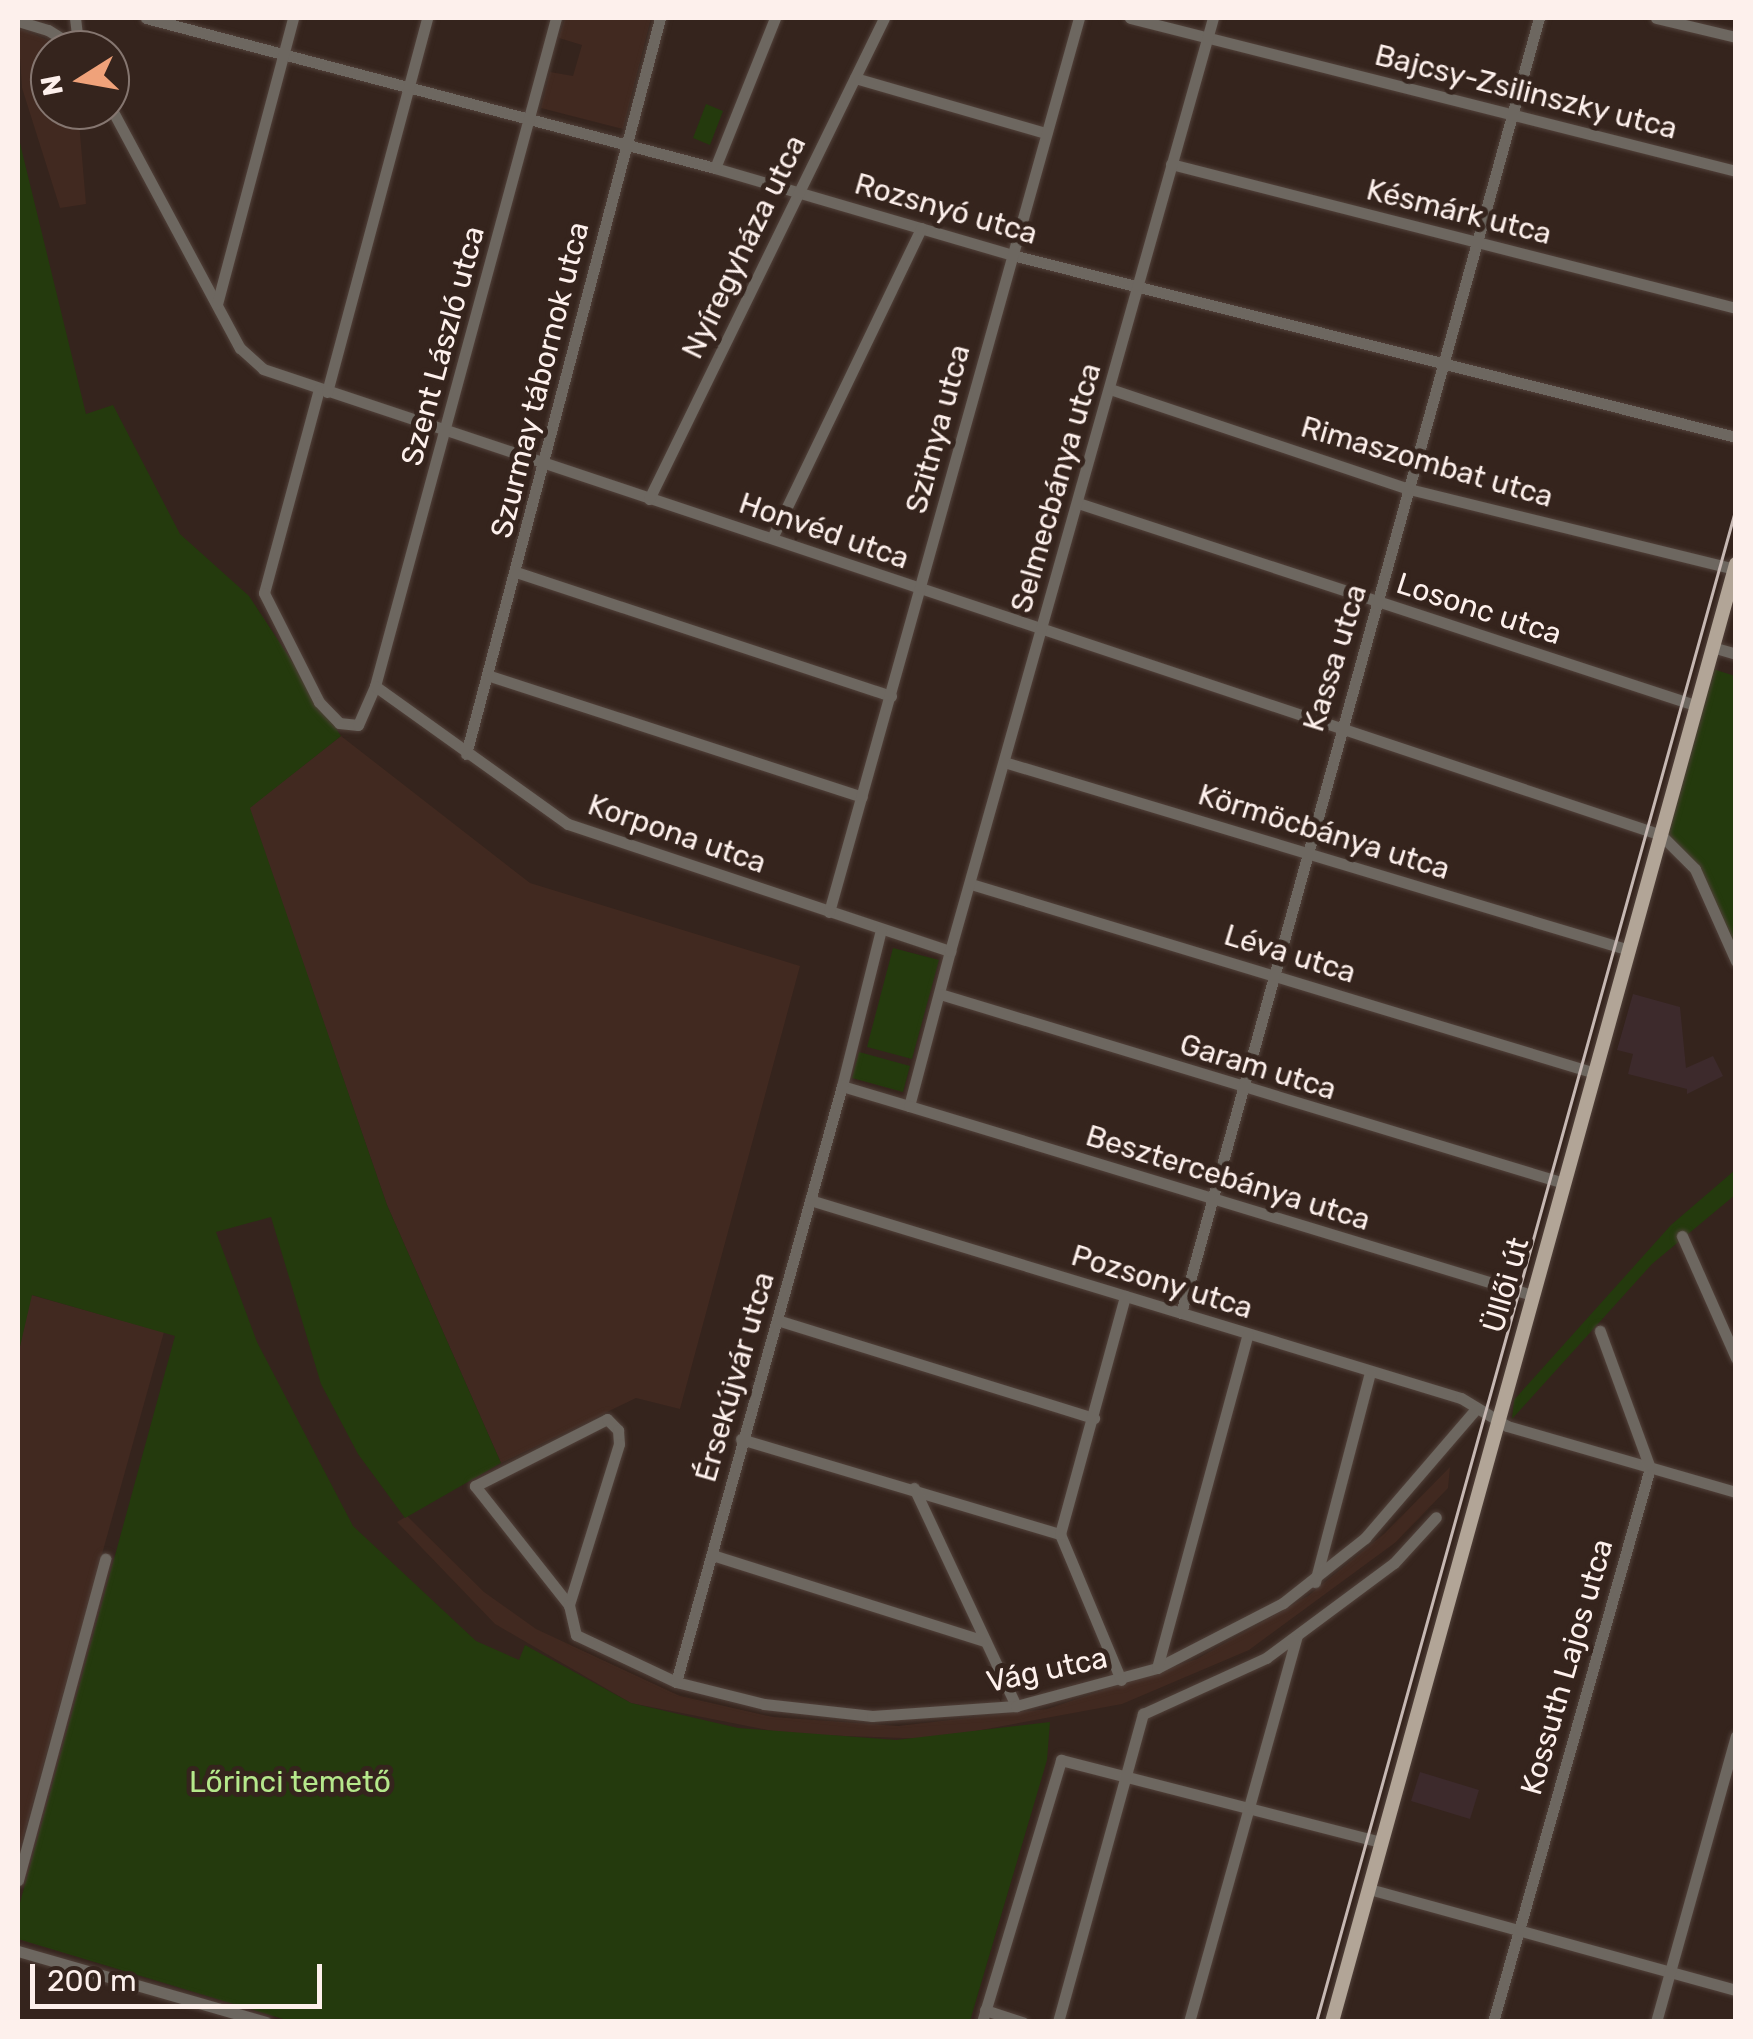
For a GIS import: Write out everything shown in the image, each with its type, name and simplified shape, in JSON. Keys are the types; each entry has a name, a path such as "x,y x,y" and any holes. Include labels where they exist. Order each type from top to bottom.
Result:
{"main road":[{"name":"Üllői út","path":"1332,2022 1735,567"}],"street":[{"path":"22,22 40,18"},
{"name":"Rozsnyó utca","path":"146,18 716,168 1012,255 1736,437"},
{"path":"216,304 294,18"},
{"path":"323,390 427,18"},
{"name":"Szent László utca","path":"323,390 267,578 266,604 330,716 358,726 375,686 556,18"},
{"name":"Szurmay tábornok utca","path":"466,754 660,18"},
{"path":"716,168 776,18"},
{"name":"Nyíregyháza utca","path":"650,500 884,18"},
{"name":"Szitnya utca","path":"829,912 1079,18"},
{"name":"Bajcsy-Zsilinszky utca","path":"1130,18 1736,171"},
{"name":"Selmecbánya utca","path":"909,1106 1213,18"},
{"name":"Kassa utca","path":"1181,1313 1338,732 1378,603 1540,18"},
{"path":"1656,18 1736,37"},
{"path":"856,78 1046,133"},
{"name":"Honvéd utca","path":"123,130 248,359 323,390 772,538 1338,732 1661,836"},
{"name":"Késmárk utca","path":"1171,164 1736,308"},
{"path":"772,538 921,228"},
{"name":"Rimaszombat utca","path":"1110,390 1410,489 1735,567"},
{"name":"Losonc utca","path":"1078,502 1695,705"},
{"path":"516,572 891,696"},
{"path":"1712,647 1736,654"},
{"path":"487,674 862,796"},
{"name":"Korpona utca","path":"375,686 466,754 584,831 950,951"},
{"name":"Körmöcbánya utca","path":"1004,762 1629,950"},
{"path":"1661,836 1695,869 1736,961"},
{"name":"Léva utca","path":"971,884 1595,1073"},
{"name":"Érsekújvár utca","path":"676,1682 842,1086 881,930"},
{"name":"Garam utca","path":"940,994 1564,1183"},
{"name":"Besztercebánya utca","path":"842,1086 1532,1295"},
{"name":"Pozsony utca","path":"810,1200 1461,1398 1497,1418 1736,1492"},
{"path":"1682,1236 1736,1358"},
{"path":"1121,1680 1060,1534 1125,1296"},
{"path":"776,1320 1094,1418"},
{"path":"1600,1332 1650,1468"},
{"path":"1157,1668 1248,1334"},
{"path":"1315,1582 1370,1373"},
{"name":"Vág utca","path":"569,1604 576,1635 676,1682 764,1704 872,1716 1016,1706 1157,1668 1315,1582 1365,1538 1476,1409"},
{"path":"608,1419 618,1430 619,1444 569,1604 475,1486 608,1419"},
{"path":"742,1439 1060,1534"},
{"name":"Kossuth Lajos utca","path":"1493,2022 1650,1468"},
{"path":"914,1488 1016,1706"},
{"path":"1058,2022 1144,1714 1296,1638 1394,1563 1436,1518"},
{"path":"712,1555 985,1641"},
{"path":"18,1880 105,1558"},
{"path":"1190,2022 1296,1638"},
{"path":"1656,2022 1736,1736"},
{"path":"1023,2022 983,2016 1061,1760 1126,1773 1381,1842"},
{"path":"1369,1889 1736,1990"},
{"path":"18,1952 266,2022"}],"shaded area":[{"path":"565,18 651,18 623,129 541,108 550,72 573,76 582,45 559,38"},
{"path":"18,28 30,33 30,113 22,88"},
{"path":"35,130 80,130 86,204 60,208"},
{"path":"341,736 530,883 800,966 680,1409 636,1398 501,1463 387,1205 249,808"},
{"path":"1633,994 1680,1007 1686,1068 1713,1056 1723,1076 1687,1094 1687,1089 1628,1074 1633,1054 1617,1050"},
{"path":"31,1295 164,1332 18,1855 18,1355"},
{"path":"1450,1467 1448,1488 1396,1542 1249,1650 1122,1704 932,1739 788,1734 631,1703 495,1624 397,1522 407,1516 484,1592 536,1629 680,1696 773,1717 898,1726 1047,1709 1197,1659 1308,1596 1385,1533"},
{"path":"1420,1772 1479,1790 1470,1819 1411,1801"}],"green space":[{"path":"706,104 723,111 710,145 693,138"},
{"name":"Lőrinci temető","path":"18,135 86,414 113,405 180,534 249,596 341,736 250,808 387,1205 501,1463 405,1518 358,1454 321,1384 271,1217 216,1232 257,1342 353,1526 476,1641 519,1660 525,1645 631,1703 738,1728 896,1740 1050,1722 1047,1760 970,2021 290,2021 18,1939 18,1910 175,1336 32,1295 18,1355"},
{"path":"1713,669 1735,676 1735,959 1695,875 1666,843"},
{"path":"893,948 939,960 912,1059 867,1047"},
{"path":"859,1052 910,1066 903,1092 852,1078"},
{"path":"1735,1170 1735,1195 1652,1264 1512,1419 1514,1400 1671,1225"}],"tram line":[{"path":"1316,2022 1736,508"}]}
